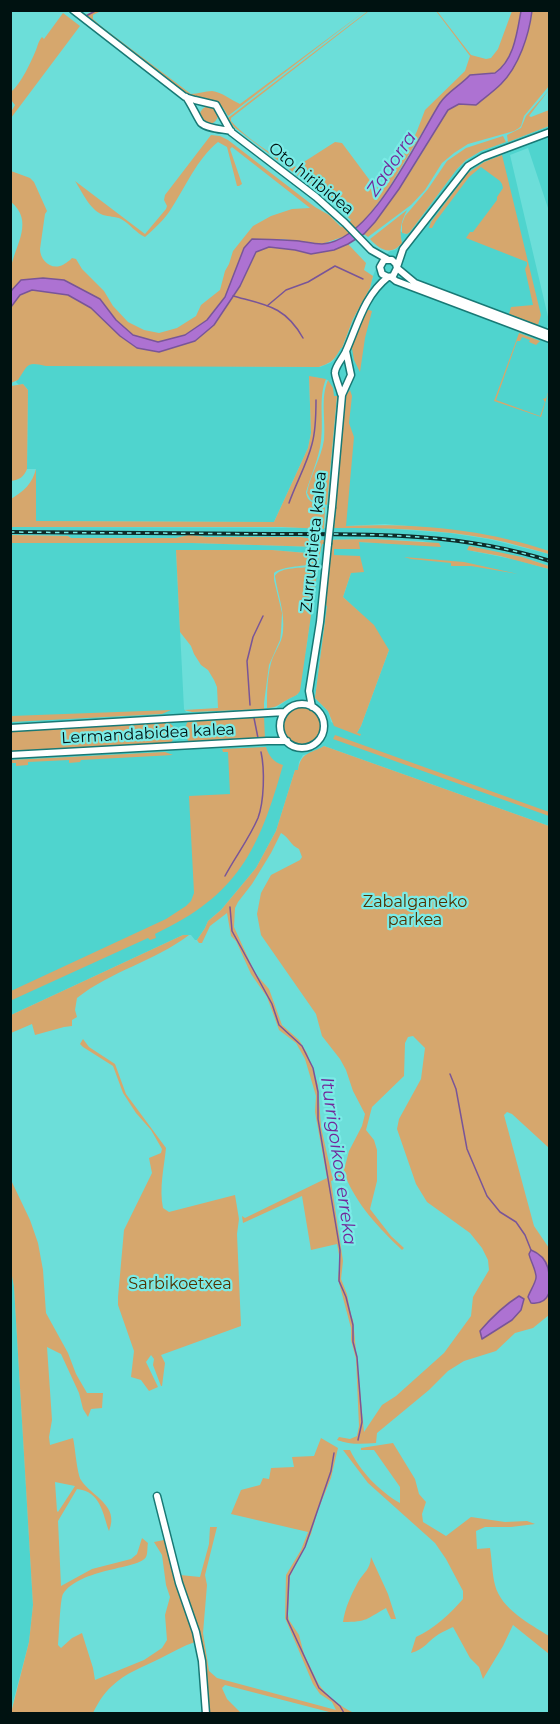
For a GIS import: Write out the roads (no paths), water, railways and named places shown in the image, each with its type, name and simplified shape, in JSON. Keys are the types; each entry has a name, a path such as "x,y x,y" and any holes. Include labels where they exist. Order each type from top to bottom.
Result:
{"street":[{"name":"Oto hiribidea","path":"73,10 185,97 200,122 231,132 316,196 369,248 380,268"},
{"name":"Oto hiribidea","path":"185,97 216,105 231,132"},
{"path":"197,115 198,109 205,103"},
{"path":"209,126 216,124 221,114"},
{"path":"346,351 352,372 348,380 343,382 337,380 334,374 374,290 382,262 403,249 460,175 471,164 489,154 549,132"},
{"name":"Oto hiribidea","path":"369,248 388,259"},
{"path":"374,290 395,274 403,249"},
{"path":"388,259 395,262 397,268 411,281 549,334"},
{"path":"380,268 382,274 396,281 549,339"},
{"path":"339,366 349,367"},
{"name":"Zurrupitieta kalea","path":"337,380 342,395"},
{"name":"Zurrupitieta kalea","path":"312,707 309,691 320,622 342,395 348,380"},
{"name":"Zurrupitieta kalea","path":"301,704 309,691"},
{"path":"295,705 312,707 319,713 323,722 319,739 311,745 301,747 287,741 280,727 282,716 295,705"},
{"name":"Lermandabidea kalea","path":"10,728 285,712"},
{"name":"Lermandabidea kalea","path":"10,755 287,741"},
{"path":"158,1496 172,1556 202,1660 207,1713"}],"waterway":[{"path":"86,16 97,10"},
{"path":"267,306 286,290 308,282 335,266 363,279"},
{"name":"Iturrigoikoa erreka","path":"233,296 274,308 289,319 303,338"},
{"name":"Iturrigoikoa erreka","path":"289,503 312,444 316,400"},
{"name":"Iturrigoikoa erreka","path":"250,705 247,661 253,637 263,616"},
{"name":"Iturrigoikoa erreka","path":"254,718 258,738"},
{"name":"Iturrigoikoa erreka","path":"225,876 258,818 263,786 261,752"},
{"name":"Iturrigoikoa erreka","path":"230,907 232,931 272,1004 279,1025 302,1046 313,1068 318,1092 318,1119 340,1250 339,1281 346,1297 353,1325 353,1342 357,1357 362,1422 358,1440"},
{"path":"450,1074 456,1089 467,1149 487,1196 500,1212 516,1222 531,1250"},
{"name":"Iturrigoikoa erreka","path":"334,1453 331,1471 305,1547 289,1576 287,1619 319,1688 340,1706 344,1713"}],"railway":[{"path":"10,532 378,535 482,545 550,561"}],"water label":[{"name":"Zadorra","path":"392,164"}],"park label":[{"name":"Zabalganeko parkea","path":"415,911"},
{"name":"Sarbikoetxea","path":"180,1284"}]}
